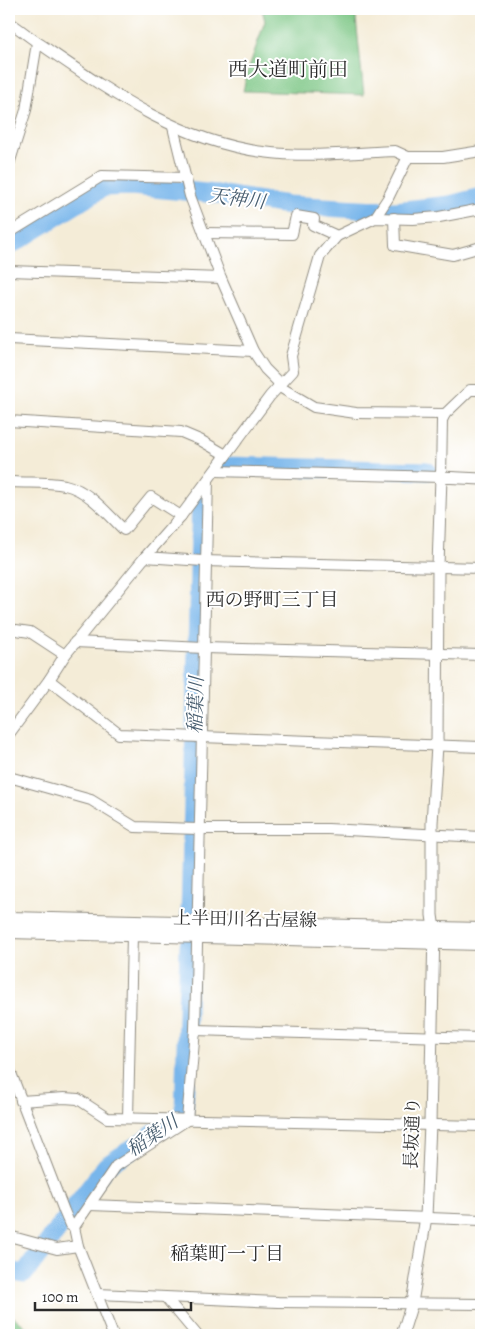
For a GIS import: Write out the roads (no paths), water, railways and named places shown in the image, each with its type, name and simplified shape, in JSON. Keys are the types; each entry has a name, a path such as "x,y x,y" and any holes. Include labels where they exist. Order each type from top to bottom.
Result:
{"main road":[{"name":"上半田川名古屋線","path":"9,919 198,930 434,935 481,930"},
{"name":"上半田川名古屋線","path":"9,931 132,935 198,930"},
{"name":"上半田川名古屋線","path":"434,935 481,943"}],"street":[{"path":"9,22 133,106 197,137 262,152 304,155 395,151 408,157 444,157 481,151"},
{"path":"9,164 26,110 38,43"},
{"path":"173,127 190,196 221,278 253,351 264,369 279,385 314,407 356,414 445,414"},
{"path":"375,218 388,198 408,157"},
{"path":"9,233 102,176 186,178"},
{"path":"9,734 65,655 145,557 182,516 279,385 293,371 291,356 320,256 337,236 375,218 439,218 481,209"},
{"path":"204,233 292,234 296,216 314,219 313,225 337,236"},
{"path":"394,218 395,246 453,255 481,247"},
{"path":"9,271 221,278"},
{"path":"9,339 253,351"},
{"path":"442,477 442,420 445,414 470,390 481,390"},
{"path":"9,421 181,432 200,440 226,455"},
{"path":"215,471 481,479"},
{"name":"長坂通り","path":"402,1335 412,1303 426,1217 434,935 432,916 432,835 437,746 438,566 442,477"},
{"path":"72,1226 90,1205 116,1166 184,1120 195,1030 198,930 198,829 204,648 201,561 208,480"},
{"path":"9,483 65,485 81,491 106,511 124,530 152,496 182,516"},
{"path":"145,557 201,561 481,568"},
{"path":"9,629 30,632 65,655"},
{"path":"76,642 204,648 481,655"},
{"path":"49,680 119,734 481,746"},
{"path":"9,777 91,800 135,826 198,829 328,829 481,837"},
{"path":"128,1118 132,935"},
{"path":"195,1030 481,1038"},
{"path":"9,1068 113,1335"},
{"path":"21,1101 78,1099 107,1118 481,1126"},
{"path":"90,1205 481,1220"},
{"path":"9,1236 57,1249 78,1246"},
{"path":"98,1294 278,1302 481,1304"},
{"path":"166,1298 197,1335"}],"waterway":[{"name":"天神川","path":"9,246 104,187 131,186 217,194 288,205 395,211 450,205 481,197"},
{"name":"稲葉川","path":"225,466 427,471"},
{"name":"稲葉川","path":"190,914 201,495"},
{"name":"稲葉川","path":"9,1271 24,1274 106,1166 184,1114 189,945"}],"district":[{"name":"西大道町前田","path":"288,69"},
{"name":"西の野町三丁目","path":"272,599"},
{"name":"稲葉町一丁目","path":"227,1253"}]}
